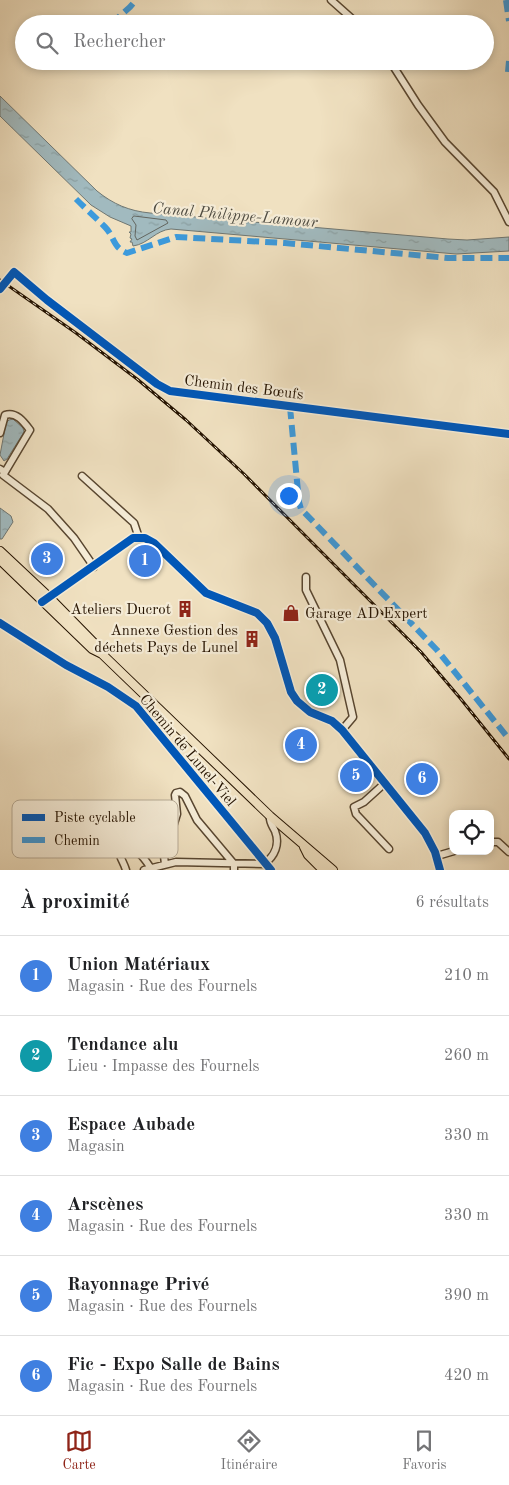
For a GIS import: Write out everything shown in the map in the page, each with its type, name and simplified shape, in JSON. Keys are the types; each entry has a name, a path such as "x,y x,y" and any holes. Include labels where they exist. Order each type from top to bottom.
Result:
{"main road":[{"path":"0,551 92,648 102,654 302,846 323,870"},
{"path":"0,560 46,600"},
{"path":"302,846 310,850 333,870"}],"street":[{"path":"331,0 348,15"},
{"path":"396,70 445,142 494,192 509,222"},
{"name":"Chemin des Bœufs","path":"0,289 14,272 47,300 157,384 170,391 509,434"},
{"path":"0,433 2,420 5,415 10,413 16,415 30,430 2,471 3,475 48,509 74,538 94,566"},
{"path":"82,476 134,524 139,538"},
{"path":"46,600 133,538 145,538 154,543 206,593 257,614 267,622 275,638 291,692 296,701 310,712 332,721 342,730 425,833 437,856 440,870"},
{"path":"306,576 306,590 340,660 353,717 342,730"},
{"name":"Chemin de Lunel-Viel","path":"0,623 66,665 108,687 136,706 270,870"},
{"path":"385,783 364,802 354,807 356,814 389,848"},
{"path":"176,800 175,795 178,792 185,796 196,820 234,867"},
{"path":"147,869 165,864 194,862 234,867 265,863 271,858 277,844 276,834 269,821 270,816"},
{"path":"494,842 498,842 509,852"},
{"path":"437,856 449,852"},
{"path":"121,858 126,870"},
{"path":"164,858 165,864"}],"water":[{"path":"0,96 97,191 109,200 128,209 150,213 448,239 467,240 509,237 509,251 456,254 171,229 133,246 132,242 130,242 132,239 129,232 131,232 131,226 110,217 91,205 0,116"},
{"path":"13,419 23,428 24,432 4,461 0,455 6,423"},
{"path":"0,508 11,516 13,522 2,539 0,539"}],"railway":[{"path":"0,280 76,333 137,379 186,420 244,474 421,652 509,759"}],"marked path":[{"path":"121,15 136,0"},
{"path":"506,0 509,21"},
{"path":"508,72 509,61"},
{"path":"76,199 105,227 116,245 127,253 176,237 285,243 448,258 509,258"},
{"path":"290,407 301,509 437,650 509,739"}],"cycle path":[{"path":"0,289 14,272 47,300 157,384 170,391 509,434"},
{"path":"42,602 133,538 145,538 154,543 206,593 257,613 267,623 275,638 291,692 297,701 310,712 332,721 342,730 425,833 435,852 440,870"},
{"path":"0,623 66,665 108,687 136,706 271,870"}],"place":[{"name":"Espace Aubade","path":"47,559"},
{"name":"Union Matériaux","path":"145,561"},
{"name":"Ateliers Ducrot","path":"185,609"},
{"name":"Garage AD Expert","path":"291,613"},
{"name":"Annexe Gestion des déchets Pays de Lunel","path":"252,639"},
{"name":"Tendance alu","path":"322,690"},
{"name":"Arscènes","path":"301,745"},
{"name":"Rayonnage Privé","path":"356,776"},
{"name":"Fic - Expo Salle de Bains","path":"422,779"}],"water label":[{"name":"Canal Philippe-Lamour","path":"235,214"}]}
